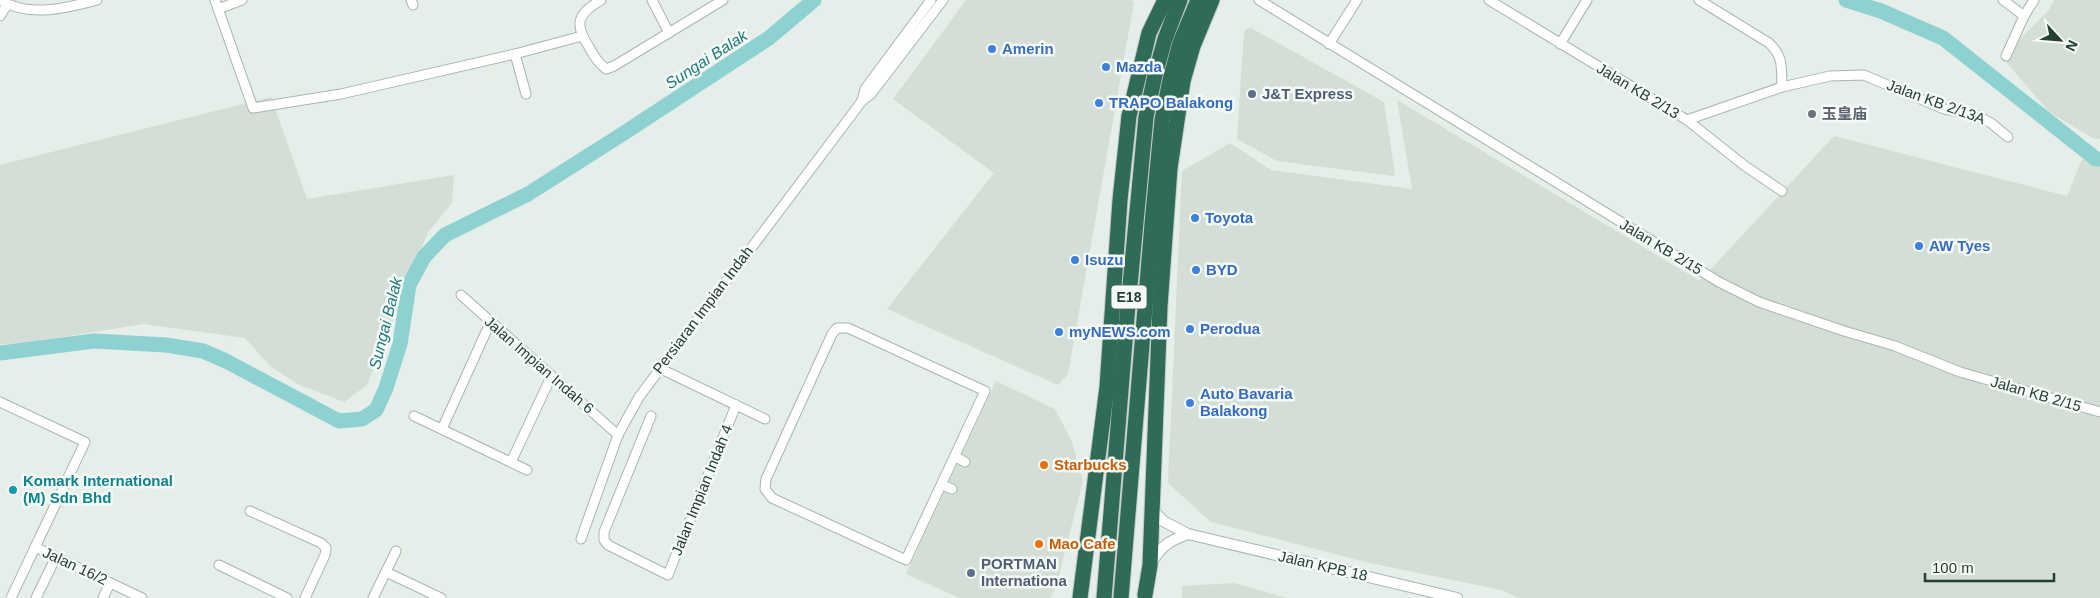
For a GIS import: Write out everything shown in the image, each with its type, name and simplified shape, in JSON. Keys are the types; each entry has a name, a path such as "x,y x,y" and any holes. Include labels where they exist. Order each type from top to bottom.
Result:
{"highway":[{"path":"1080,598 1107,387 1120,200 1129,116 1150,33 1164,0"},
{"name":"E18","path":"1104,598 1126,327 1146,118 1165,39 1180,0"},
{"path":"1145,596 1150,565 1160,306 1170,168 1183,81 1209,1"},
{"name":"E18","path":"1121,598 1138,380 1162,120 1180,43 1209,1"},
{"path":"1138,380 1144,392 1146,405 1142,566 1145,596"}],"street":[{"path":"44,0 48,10"},
{"path":"0,16 4,2 25,10 48,10 97,0"},
{"path":"242,0 216,4 252,108 341,94 515,54 582,36"},
{"path":"601,0 583,13 578,23 582,36 600,64 606,69 723,0"},
{"path":"652,0 669,33"},
{"name":"Persiaran Impian Indah","path":"862,101 864,89 931,0"},
{"name":"Persiaran Impian Indah","path":"581,539 618,435 639,397 862,101 872,94 943,0"},
{"name":"Jalan KB 2/15","path":"1260,0 1719,282 1759,302 1895,346 1960,372 2100,412"},
{"path":"1329,44 1357,0"},
{"path":"1560,44 1587,0"},
{"path":"1699,0 1769,42 1778,52 1781,63 1782,87"},
{"path":"2003,0 2024,16"},
{"path":"2006,56 2024,16 2034,0"},
{"name":"Jalan KB 2/13","path":"1491,1 1687,120 1738,161 1782,191"},
{"path":"515,54 526,94"},
{"name":"Jalan KB 2/13A","path":"1687,120 1782,87 1830,76 1864,75 1944,109 1978,116 1991,123 2008,137"},
{"name":"Jalan Impian Indah 6","path":"461,295 490,324 618,435"},
{"path":"442,429 490,324"},
{"path":"836,328 848,328 985,391 956,457 906,560 772,498 765,489 766,479 836,328"},
{"path":"659,368 764,420"},
{"path":"511,462 551,377"},
{"path":"0,402 85,442 11,598"},
{"name":"Jalan Impian Indah 4","path":"651,416 604,532 604,540 608,545 668,575 736,405"},
{"path":"414,416 527,470"},
{"path":"956,457 966,462"},
{"path":"942,485 952,490"},
{"name":"Jalan KPB 18","path":"1152,509 1163,522 1188,534 1457,598"},
{"path":"250,511 321,543 326,548 325,555 305,598"},
{"path":"1150,565 1162,546 1188,534"},
{"name":"Jalan 16/2","path":"35,547 142,598"},
{"path":"373,598 396,551"},
{"path":"36,598 56,557"},
{"path":"219,565 287,598"},
{"path":"386,572 441,598"},
{"path":"103,598 110,582"}],"shaded area":[{"path":"966,0 1131,0 1134,2 1068,374 1058,385 887,309 994,173 893,99"},
{"path":"2054,0 2100,0 2100,139 2093,138 2049,112 2002,57 2049,10"},
{"path":"1251,28 1384,102 1395,174 1393,176 1277,161 1237,139 1244,33 1246,29"},
{"path":"271,97 307,199 454,175 452,203 428,232 367,385 344,402 297,384 270,366 245,338 144,324 24,343 0,344 0,165"},
{"path":"1397,100 1700,281 1834,136 2067,196 2082,159 2100,165 2100,598 1518,598 1501,590 1370,563 1211,522 1168,483 1182,171 1230,143 1271,170 1412,189"},
{"path":"996,381 1055,409 1072,442 1083,481 1056,587 1050,598 959,598 906,574"},
{"path":"1234,583 1287,598 1182,598 1182,586"}],"waterway":[{"name":"Sungai Balak","path":"0,353 94,341 166,345 203,351 226,361 339,421 362,419 376,410 386,388 400,344 409,285 424,257 445,235 528,194 624,133 769,38 814,0"},
{"path":"1846,0 1881,11 1943,38 2096,159 2100,159"}],"place":[{"name":"Amerin","path":"992,49"},
{"name":"Mazda","path":"1106,67"},
{"name":"J&T Express","path":"1252,94"},
{"name":"TRAPO Balakong","path":"1099,103"},
{"name":"玉皇庙","path":"1812,114"},
{"name":"Toyota","path":"1195,218"},
{"name":"AW Tyes","path":"1919,246"},
{"name":"Isuzu","path":"1075,260"},
{"name":"BYD","path":"1196,270"},
{"name":"Perodua","path":"1190,329"},
{"name":"myNEWS.com","path":"1059,332"},
{"name":"Auto Bavaria Balakong","path":"1190,403"},
{"name":"Starbucks","path":"1044,465"},
{"name":"Komark International (M) Sdn Bhd","path":"13,490"},
{"name":"Mao Cafe","path":"1039,544"},
{"name":"PORTMAN Internationa","path":"971,573"}]}
